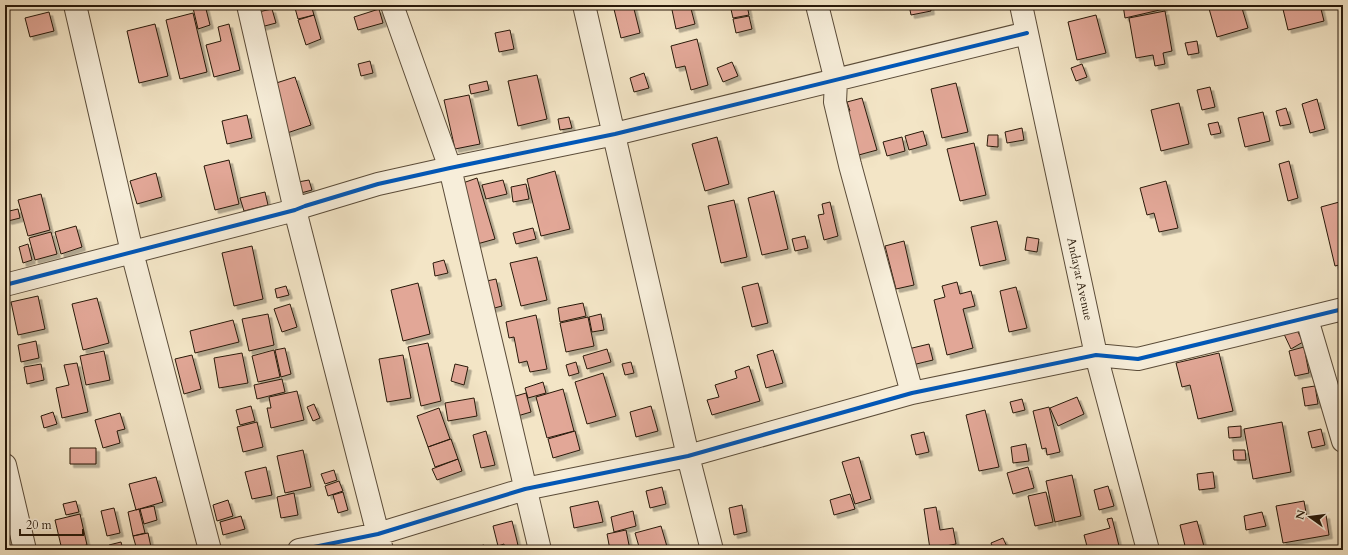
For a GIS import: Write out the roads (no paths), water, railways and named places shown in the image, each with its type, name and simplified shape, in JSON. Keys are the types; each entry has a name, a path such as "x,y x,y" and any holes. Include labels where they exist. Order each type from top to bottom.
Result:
{"street":[{"path":"75,5 132,252 210,550"},
{"path":"248,5 295,210 380,542"},
{"path":"392,5 450,168 540,550"},
{"path":"584,5 615,134 688,456 712,550"},
{"path":"817,5 836,81 835,102 843,137 912,393"},
{"name":"Andayat Avenue","path":"1021,5 1096,355 1148,550"},
{"path":"5,285 295,210 378,184 615,134 1027,33"},
{"path":"299,550 380,542 525,488 688,456 912,393 1096,355 1138,359 1343,309"},
{"path":"1307,319 1343,441"},
{"path":"5,465 26,550"}]}
